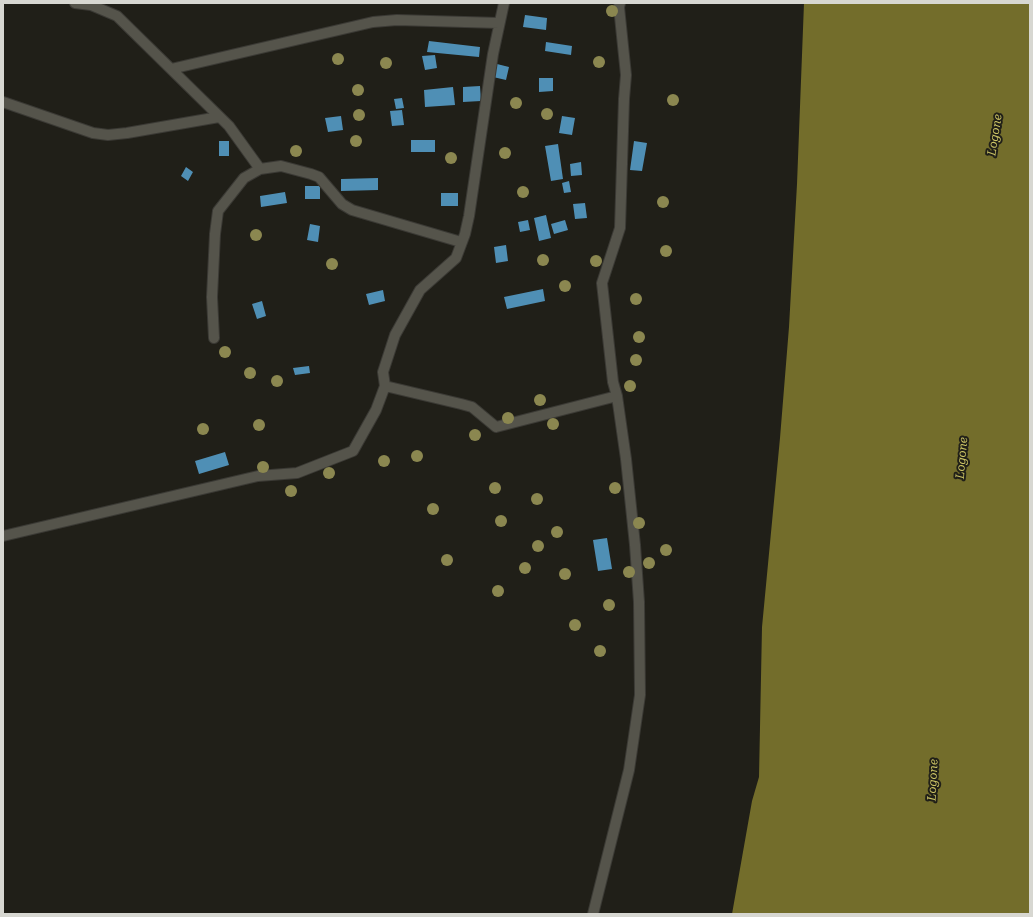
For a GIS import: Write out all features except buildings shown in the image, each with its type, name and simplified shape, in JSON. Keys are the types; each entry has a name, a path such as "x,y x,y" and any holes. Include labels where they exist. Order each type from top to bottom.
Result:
{"street":[{"path":"75,3 91,5 117,16 229,126 260,169"},
{"path":"3,536 258,476 297,473 353,451 376,410 385,386 383,372 396,334 420,290 456,258 465,234 493,54 504,3"},
{"path":"593,914 629,770 640,695 639,602 626,458 617,396 613,382 602,283 620,228 626,75 619,7 620,3"},
{"path":"171,69 373,22 397,20 499,23"},
{"path":"3,102 93,133 108,135 219,117"},
{"path":"214,338 212,297 215,234 218,211 244,178 260,169 281,166 311,174 319,177 342,204 352,210 461,242"},
{"path":"385,386 472,407 496,427 617,396"}],"water":[{"name":"Logone","path":"804,3 1030,3 1030,914 732,914 752,801 759,777 762,627 789,327 797,184"}]}
